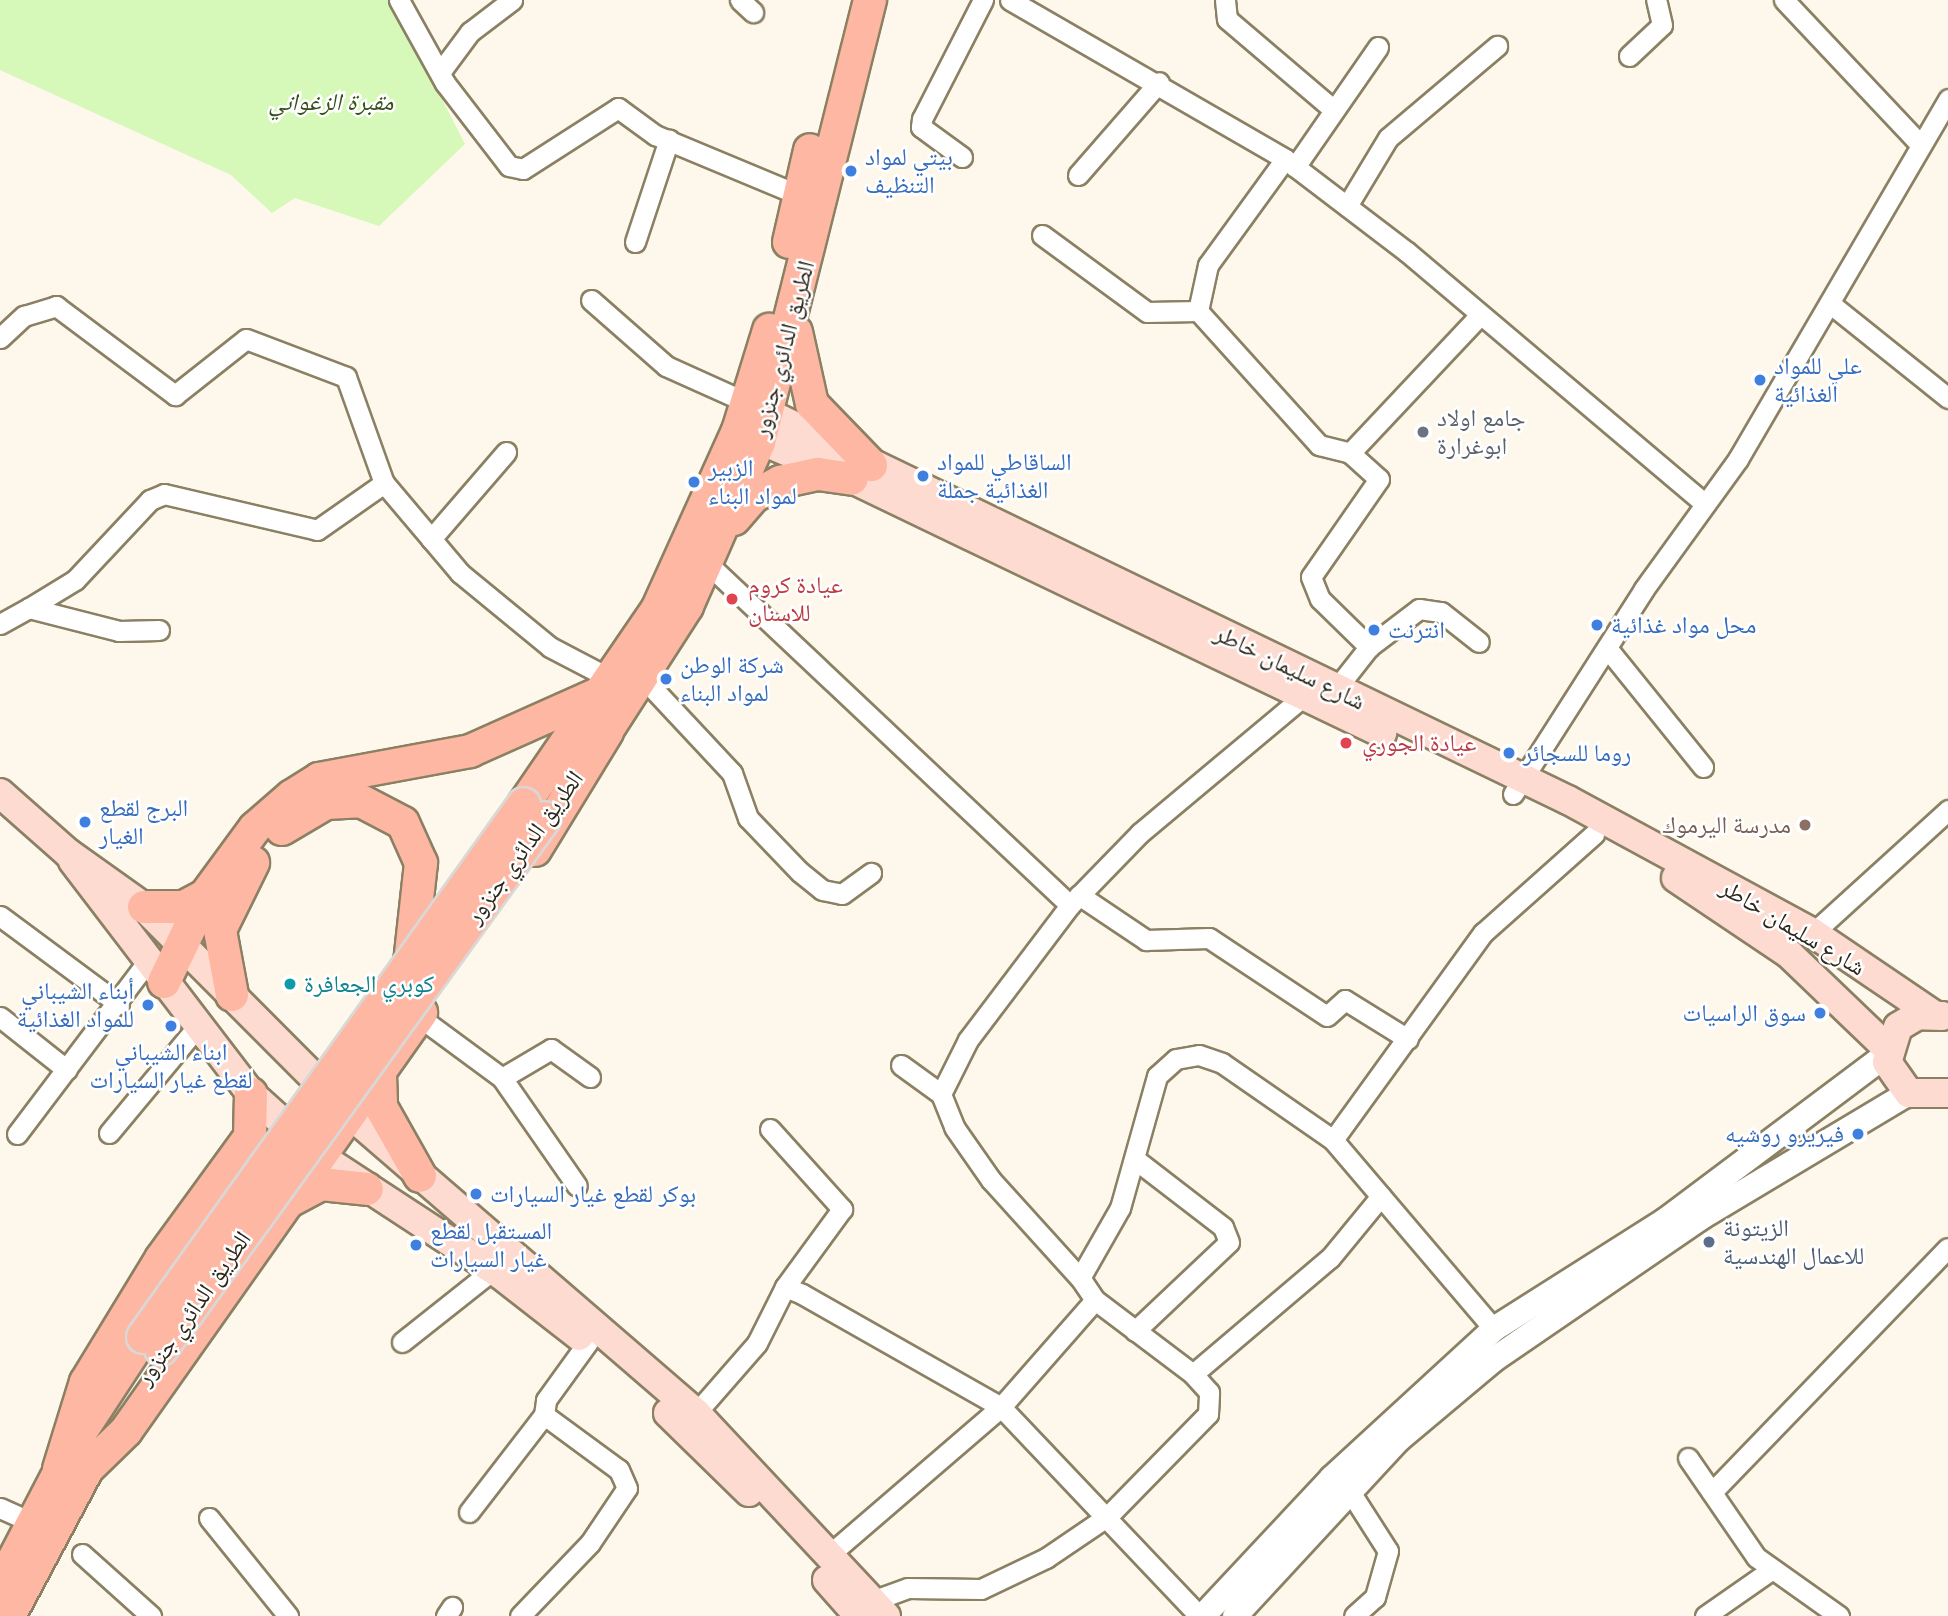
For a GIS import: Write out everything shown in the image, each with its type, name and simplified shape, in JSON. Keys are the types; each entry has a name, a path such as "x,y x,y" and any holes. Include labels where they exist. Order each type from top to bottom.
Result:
{"main road":[{"name":"الطريق الدائري جنزور","path":"152,1343 534,811 621,683 709,565 726,528 753,422 799,195 852,0"},
{"name":"الطريق الدائري جنزور","path":"0,1586 31,1522 72,1470 152,1343 410,962 534,811 607,732 621,683 753,422 794,319 870,0"},
{"path":"794,319 812,404 862,472"},
{"name":"شارع سليمان خاطر","path":"753,422 1336,690 1517,786 1813,933 1942,1014"},
{"path":"726,528 754,496 780,482 818,474 862,472"},
{"name":"شارع سليمان خاطر","path":"862,472 1304,696 1517,786 1594,834 1689,886 1789,954 1887,1051"},
{"path":"156,972 182,944 205,896 255,828 319,779 471,751 621,683"},
{"path":"72,1470 126,1431 282,1208 352,1116 418,1016 559,815 607,732"},
{"path":"0,793 68,853 144,907 352,1116 696,1413 830,1553 867,1613"},
{"path":"232,995 219,949 228,905 262,850 292,820 326,803 361,801 385,811 417,844 421,878 410,962"},
{"path":"68,853 197,1027 251,1094 321,1157 493,1270 587,1342 754,1497 867,1613"},
{"path":"144,907 184,907 205,896"},
{"path":"1934,1099 1891,1074 1887,1051 1907,1019 1942,1014"},
{"path":"380,1074 381,1107 420,1176"},
{"path":"72,1470 97,1363 250,1137 251,1094"},
{"path":"282,1208 321,1184 367,1189"},
{"name":"الطريق الدائري جنزور","path":"9,1616 72,1470"}],"street":[{"path":"399,0 473,123 516,169 614,108 668,139 799,195"},
{"path":"440,71 470,32 512,0"},
{"path":"962,157 921,127 984,0"},
{"path":"1010,0 1159,82 1290,163 1480,315 1704,503"},
{"path":"1225,0 1227,19 1334,110"},
{"path":"1629,56 1662,25 1657,0"},
{"path":"1784,0 1918,142"},
{"path":"1347,206 1388,138 1497,46"},
{"path":"1198,311 1208,265 1334,110 1378,47"},
{"path":"1078,175 1159,82"},
{"path":"1517,786 1832,305 1918,142 1948,99"},
{"path":"635,242 668,139"},
{"path":"1042,235 1147,312 1198,311 1319,444 1350,453 1379,479 1377,489 1324,556 1311,588 1369,647"},
{"path":"591,300 666,366 753,422"},
{"path":"1832,305 1948,398"},
{"path":"0,338 24,316 56,306 175,395 252,339 346,377 384,483 431,539 506,615 621,683 732,773 748,818 822,891 842,894 872,873"},
{"path":"1350,453 1480,315"},
{"path":"431,539 506,452"},
{"path":"0,624 82,573 150,500 164,494 317,530 384,483"},
{"path":"709,565 1075,900 1146,940 1209,938 1327,1016 1345,1000 1408,1039"},
{"path":"29,608 119,631 159,630"},
{"path":"1336,690 1369,647 1419,610 1441,612 1479,642"},
{"path":"1607,648 1703,767"},
{"path":"941,1094 968,1040 1075,900 1160,815 1304,696"},
{"path":"1813,933 1948,810"},
{"path":"1333,1139 1483,933 1594,834"},
{"path":"0,916 119,1004"},
{"path":"17,1135 119,1004 156,972"},
{"path":"418,1016 502,1078 576,1186"},
{"path":"0,1017 67,1070"},
{"path":"109,1133 197,1027"},
{"path":"502,1078 551,1049 590,1077"},
{"path":"785,1287 897,1343 1000,1407 1201,1616 1332,1478 1494,1329 1666,1220 1887,1051"},
{"path":"1080,1278 1119,1208 1136,1160 1157,1076 1188,1055 1222,1063 1333,1139 1494,1329"},
{"path":"867,1613 908,1588 981,1588 1046,1558 1108,1517 1208,1414 1209,1392 1193,1374 1095,1300 1080,1278 991,1180 954,1127 941,1094 901,1065"},
{"path":"1235,1616 1349,1490 1493,1360 1700,1218 1934,1099"},
{"path":"696,1413 757,1343 785,1287 842,1209 770,1129"},
{"path":"1135,1331 1229,1242 1223,1227 1136,1160"},
{"path":"1193,1374 1322,1266 1381,1196"},
{"path":"1712,1492 1948,1248"},
{"path":"402,1342 493,1270"},
{"path":"830,1553 1000,1407 1095,1300"},
{"path":"469,1512 544,1415 546,1400 587,1342"},
{"path":"520,1616 590,1543 627,1488 619,1470 544,1415"},
{"path":"1688,1458 1771,1570 1839,1616"},
{"path":"1349,1490 1388,1551 1375,1597 1353,1616"},
{"path":"0,1508 31,1522"},
{"path":"209,1518 288,1616"},
{"path":"82,1553 151,1616"},
{"path":"1705,1616 1771,1570"}],"green space":[{"name":"مقبرة الزغواني","path":"0,0 391,0 465,144 379,226 295,198 272,213 231,175 0,70"}],"place":[{"name":"بيتي لمواد التنظيف","path":"851,171"},
{"name":"علي للمواد الغذائية","path":"1760,380"},
{"name":"جامع اولاد ابوغرارة","path":"1423,432"},
{"name":"الساقاطي للمواد الغذائية جملة","path":"923,476"},
{"name":"الزبير لمواد البناء","path":"694,482"},
{"name":"عيادة كروم للاسنان","path":"732,599"},
{"name":"محل مواد غذائية","path":"1597,625"},
{"name":"انترنت","path":"1374,630"},
{"name":"شركة الوطن لمواد البناء","path":"666,679"},
{"name":"عيادة الجوري","path":"1346,743"},
{"name":"روما للسجائر","path":"1509,753"},
{"name":"البرج لقطع الغيار","path":"85,822"},
{"name":"مدرسة اليرموك","path":"1805,825"},
{"name":"كوبري الجعافرة","path":"290,984"},
{"name":"أبناء الشيباني للمواد الغذائية","path":"148,1005"},
{"name":"سوق الراسيات","path":"1820,1013"},
{"name":"ابناء الشيباني لقطع غيار السيارات","path":"171,1026"},
{"name":"فيريرو روشيه","path":"1858,1134"},
{"name":"بوكر لقطع غيار السيارات","path":"476,1194"},
{"name":"الزيتونة للاعمال الهندسية","path":"1709,1242"},
{"name":"المستقبل لقطع غيار السيارات","path":"416,1245"}]}
